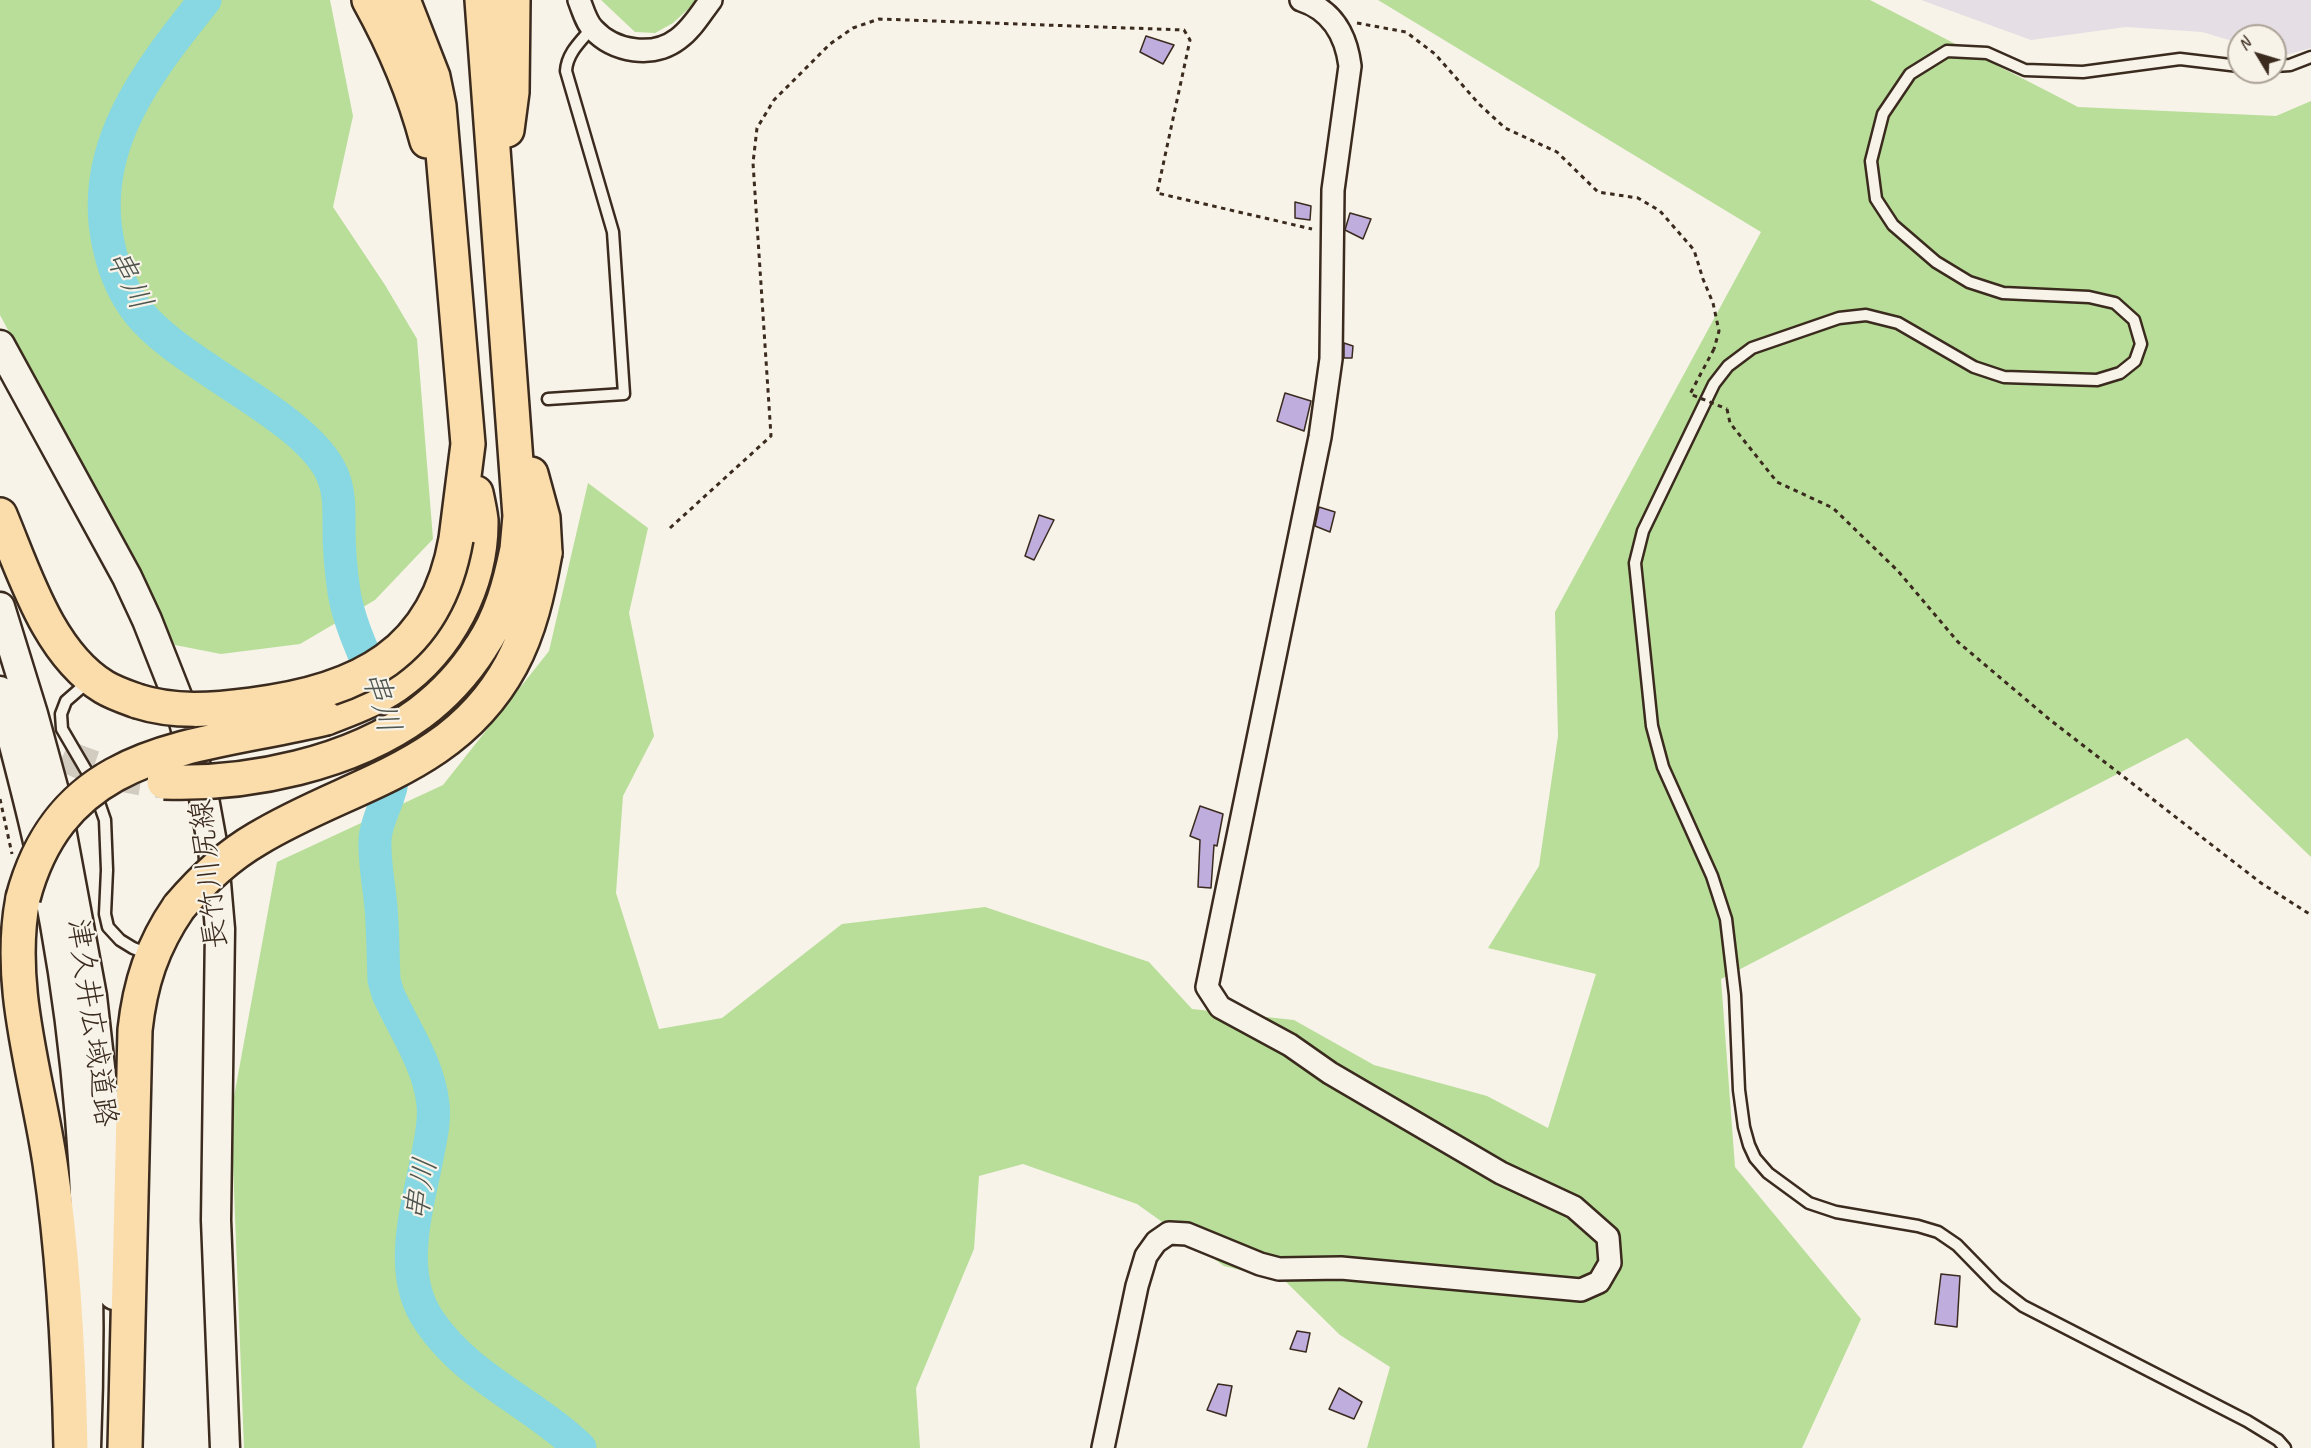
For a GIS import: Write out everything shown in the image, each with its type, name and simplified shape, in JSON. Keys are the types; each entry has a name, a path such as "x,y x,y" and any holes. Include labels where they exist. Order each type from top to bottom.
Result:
{"highway":[{"path":"369,0 385,29 419,114 451,233"},
{"path":"71,1448 58,1225 50,1163 18,974 18,922 30,872 48,836 72,808 88,792 118,771 179,748 326,718 370,700 406,677 433,651 456,620 469,588 468,444 439,106 433,77 404,0"},
{"path":"164,782 232,779 297,767 345,752 385,735 411,719 454,682 482,646 507,592 531,551 543,518 513,409 482,0"},
{"path":"497,214 512,92 513,0"},
{"path":"0,515 54,635 78,666 116,693 137,701 182,709 231,707 298,697 356,679 394,656 419,630 433,611 467,541"},
{"path":"125,1448 135,1030 139,996 151,955 179,907 214,868 256,839 405,767 431,751 469,721 498,686 521,643 534,607 531,551"}],"main road":[{"name":"長竹川尻線","path":"0,345 127,577 147,620 177,696 203,793 213,848 219,929 216,1220 225,1448"},
{"name":"津久井広域道路","path":"0,607 54,791 92,996 106,1119 114,1281 110,1448"},
{"name":"津久井広域道路","path":"0,691 48,883 74,1049 85,1172 88,1256 89,1381 86,1448"}],"street":[{"path":"579,0 592,28 606,41 619,47 640,51 653,50 678,40 711,0"},
{"path":"1103,1448 1137,1286 1146,1256 1156,1242 1169,1233 1187,1234 1260,1264 1279,1269 1341,1268 1581,1290 1599,1282 1610,1263 1608,1237 1574,1207 1501,1173 1330,1073 1290,1045 1220,1007 1207,987 1320,437 1331,359 1333,190 1350,66 1342,34 1332,18 1301,0"}],"lane":[{"path":"548,399 624,394 613,232 566,71 567,62 573,51 592,28"},
{"path":"2227,65 2180,59 2151,61 2083,72 2025,70 1987,53 1947,51 1910,74 1883,114 1871,161 1876,199 1893,225 1936,262 1969,282 2004,293 2088,297 2115,303 2134,320 2141,344 2135,361 2120,374 2097,380 2004,377 1974,368 1898,323 1866,315 1839,318 1752,348 1728,366 1714,384 1643,531 1635,563 1652,726 1663,767 1712,876 1726,919 1735,995 1741,1108 1744,1127 1755,1158 1768,1173 1809,1203 1836,1212 1918,1226 1938,1232 1957,1245 1997,1286 2023,1306 2247,1421 2278,1440 2284,1448"},
{"path":"2287,65 2311,57"},
{"path":"92,678 66,701 61,714 62,729 90,777 105,820 107,870 105,914 108,927 120,940 151,955"}],"path":[{"path":"1332,18 1406,32 1435,54 1479,104 1505,128 1557,152 1598,192 1638,198 1659,211 1694,250 1702,279 1713,303 1719,331 1714,349 1690,394 1727,409 1730,423 1777,482 1833,508 1898,571 1967,649 2049,719 2261,883 2311,915"},
{"path":"670,528 771,436 753,163 758,128 774,100 830,44 853,28 879,19 1184,30 1191,40 1156,193 1332,233"},
{"path":"0,799 13,853 9,862"}],"shaded area":[{"path":"1921,0 2311,0 2311,48 2287,54 2287,24 2227,24 2227,39 2202,32 2126,27 2031,40"}],"green space":[{"path":"0,0 330,0 353,116 333,207 385,285 417,339 433,539 375,600 300,644 221,654 175,645 0,315"},
{"path":"601,0 698,0 673,23 655,33 635,32"},
{"path":"1378,0 1870,0 2078,107 2276,116 2311,101 2311,857 2187,738 1721,979 1735,1167 1861,1319 1802,1448 1367,1448 1390,1367 1340,1335 1285,1281 1224,1266 1137,1204 1023,1164 979,1176 974,1249 916,1388 920,1448 244,1448 231,1113 277,862 443,785 549,651 588,483 648,528 629,613 654,736 623,796 616,893 659,1029 722,1018 842,924 985,907 1149,962 1192,1009 1294,1020 1374,1065 1487,1096 1548,1128 1596,974 1488,948 1539,866 1558,736 1555,612 1761,232"}],"building":[{"path":"1146,36 1174,45 1163,64 1140,52"},
{"path":"1295,202 1311,206 1310,220 1295,218"},
{"path":"1350,213 1371,219 1363,239 1345,230"},
{"path":"1344,343 1353,346 1352,358 1344,358"},
{"path":"1285,393 1311,401 1304,431 1277,421"},
{"path":"1319,507 1335,512 1330,532 1315,526"},
{"path":"1039,515 1054,520 1034,560 1025,556"},
{"path":"1200,806 1223,814 1217,846 1214,845 1211,888 1198,887 1200,840 1190,836"},
{"path":"1941,1274 1960,1276 1957,1327 1935,1324"},
{"path":"1297,1331 1310,1333 1306,1352 1290,1349"},
{"path":"1218,1384 1232,1386 1226,1416 1207,1410"},
{"path":"1339,1388 1362,1402 1354,1419 1329,1409"}],"waterway":[{"name":"串川","path":"205,0 144,84 127,113 114,145 106,177 104,211 111,256 124,290 146,321 181,351 295,430 323,459 335,481 339,509 340,561 348,612 385,707 394,747 392,784 378,823 375,839 382,916 384,980 388,994 427,1075 433,1104 432,1129 412,1239 411,1261 419,1303 445,1342 463,1359 580,1448"}],"tunnel":[{"path":"21,730 55,751 90,766 125,776 164,782"}]}
